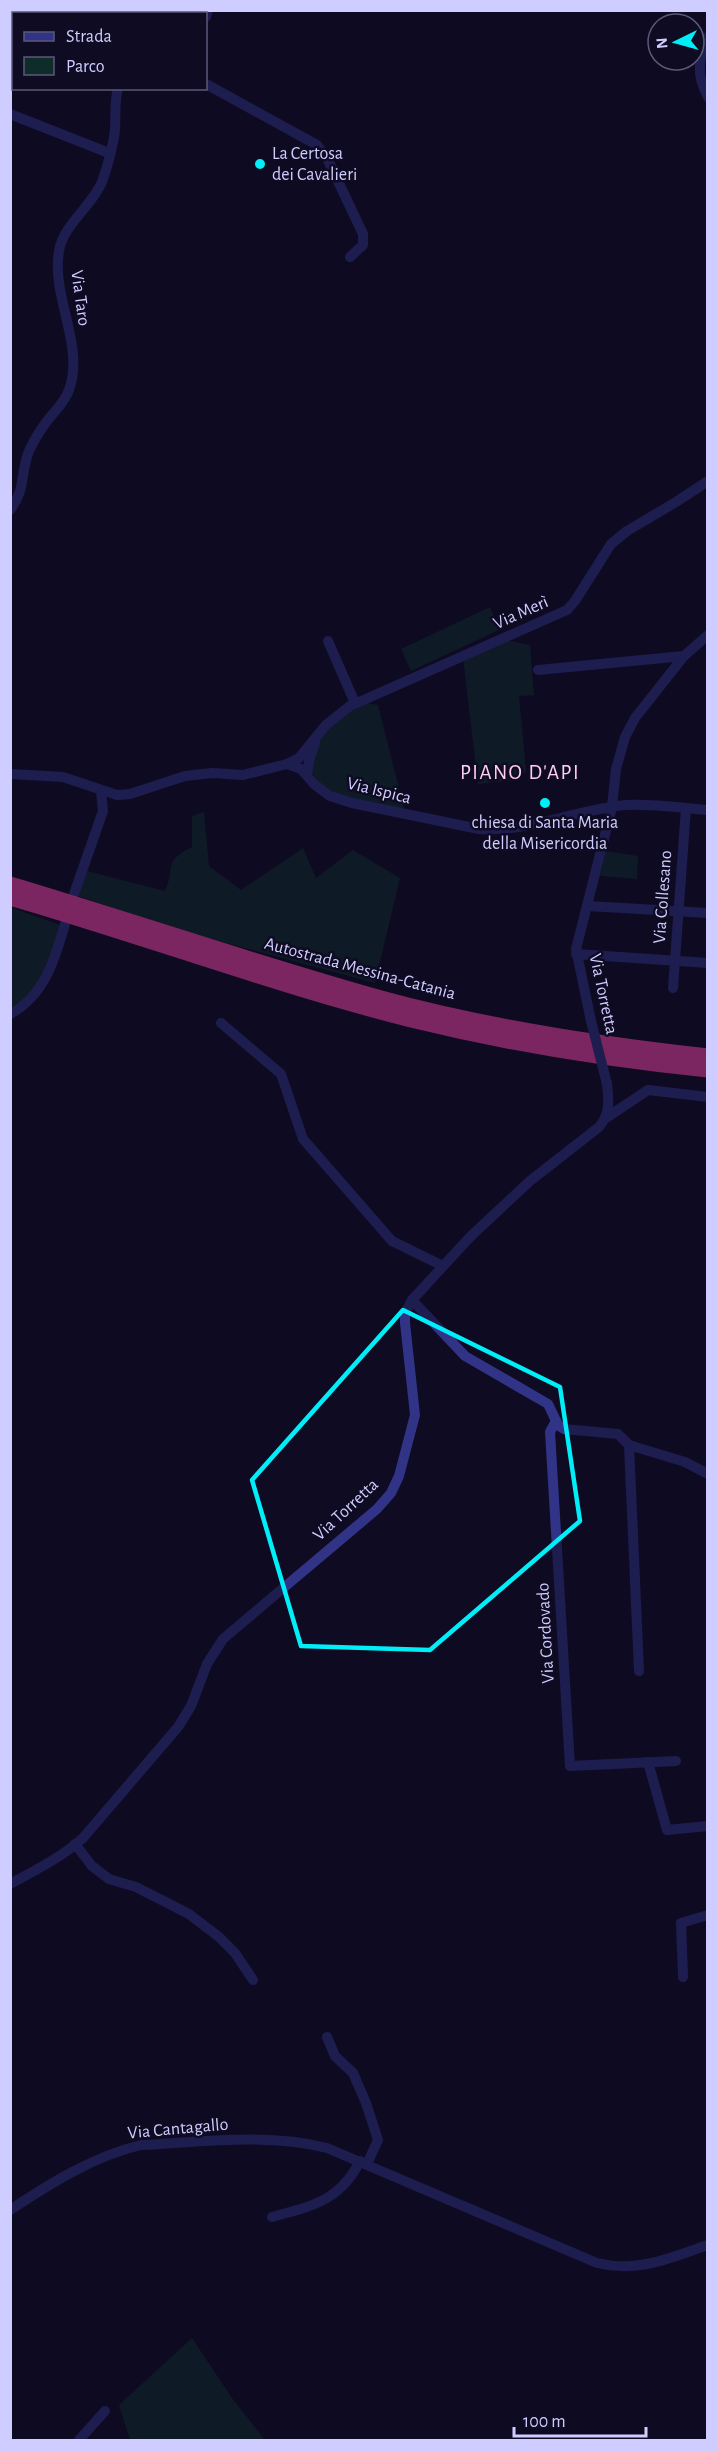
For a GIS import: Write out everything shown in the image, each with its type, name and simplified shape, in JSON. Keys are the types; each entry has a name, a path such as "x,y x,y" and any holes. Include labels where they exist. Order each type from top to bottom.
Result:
{"highway":[{"name":"Autostrada Messina-Catania","path":"10,884 382,998 525,1030 708,1056"},
{"name":"Autostrada Messina-Catania","path":"10,898 288,985 412,1020 563,1052 708,1070"}],"street":[{"path":"708,37 701,52 699,77 708,97"},
{"path":"207,85 317,144 327,158 363,234 363,245 350,257"},
{"name":"Via Taro","path":"10,510 21,492 23,467 31,446 41,428 63,402 70,389 72,358 68,326 60,295 58,251 68,231 98,190 114,138 114,104 118,90"},
{"path":"10,114 109,153"},
{"name":"Via Merì","path":"287,764 299,758 338,715 355,704 567,610 611,544 627,531 708,481"},
{"name":"Via Torretta","path":"606,1118 609,1102 607,1084 576,954 612,807 616,769 625,737 635,718 684,656 708,635"},
{"path":"328,641 355,704"},
{"path":"538,670 684,656"},
{"path":"304,772 318,736"},
{"path":"304,772 306,749"},
{"path":"10,774 63,777 117,795 130,794 185,776 212,772 243,775 287,764"},
{"name":"Via Ispica","path":"287,764 304,772 330,796 352,804 479,829 500,830 523,827 612,807 640,806 708,810"},
{"path":"100,791 103,811"},
{"path":"74,894 103,811 117,795"},
{"name":"Via Collesano","path":"673,988 686,808"},
{"path":"588,906 708,913"},
{"path":"10,1014 31,999 40,989 51,966 65,924"},
{"path":"576,954 708,963"},
{"path":"221,1023 281,1074 303,1139 392,1241 443,1266"},
{"name":"Via Torretta","path":"10,1884 43,1867 75,1844 178,1727 191,1706 209,1658 223,1639 377,1509 391,1493 399,1476 415,1415 405,1323 405,1313 412,1300 470,1238 530,1181 598,1127 606,1118 648,1090 708,1097"},
{"path":"412,1300 465,1356 548,1404 556,1421 564,1429 618,1434 629,1444 685,1462 708,1473"},
{"name":"Via Cordovado","path":"556,1421 550,1432 570,1766 676,1761"},
{"path":"629,1444 639,1671"},
{"path":"648,1762 667,1830 708,1826"},
{"path":"75,1844 92,1866 109,1879 136,1887 164,1900 219,1937 235,1953 253,1980"},
{"path":"683,1977 681,1923 708,1915"},
{"path":"272,2217 323,2202 352,2177 378,2140 352,2073 335,2056 327,2037"},
{"name":"Via Cantagallo","path":"10,2210 82,2166 106,2155 141,2145 285,2140 327,2148 605,2265 634,2267 708,2245"},
{"path":"80,2440 94,2421 105,2411"}],"highlighted area":[{"path":"403,1310 560,1387 580,1521 430,1650 301,1646 252,1480"}],"green space":[{"path":"490,607 499,630 411,671 401,649"},
{"path":"506,640 530,645 534,695 519,696 526,771 515,780 478,784 463,658"},
{"path":"366,703 378,705 405,812 339,796 318,782 312,772 312,762 321,737 334,721"},
{"path":"204,812 209,866 241,890 303,848 316,878 353,850 400,878 375,983 182,931 78,896 87,871 165,891 173,861 182,852 192,847 192,816"},
{"path":"606,851 638,856 637,879 600,876"},
{"path":"10,907 60,925 53,949 37,983 30,993 10,1008"},
{"path":"192,2338 232,2398 265,2440 130,2440 119,2405"}],"place":[{"name":"La Certosa dei Cavalieri","path":"260,164"},
{"name":"chiesa di Santa Maria della Misericordia","path":"545,803"}],"district":[{"name":"PIANO D'API","path":"520,772"}]}
